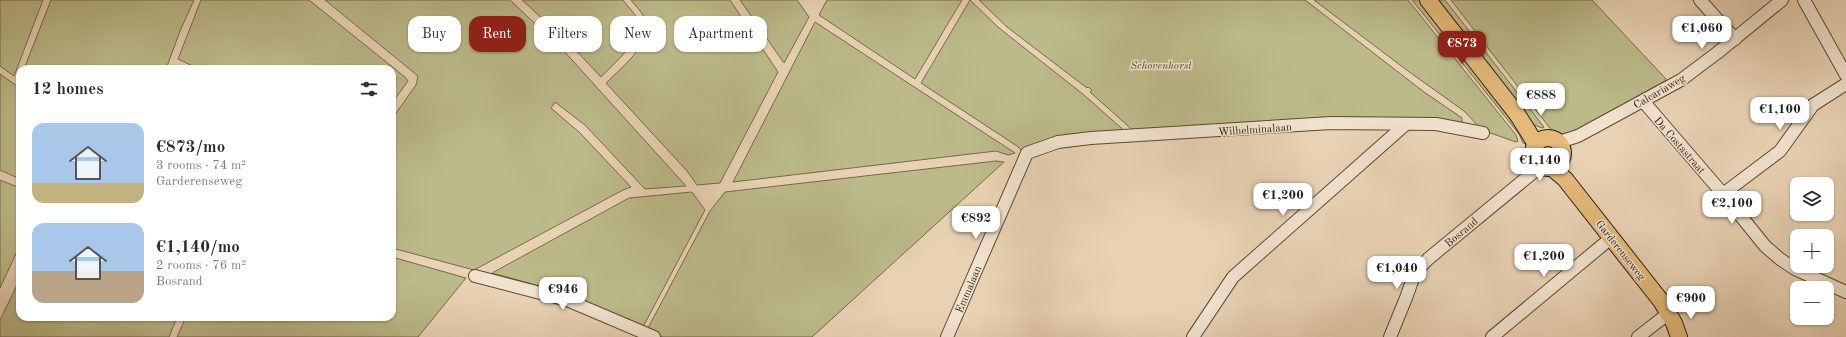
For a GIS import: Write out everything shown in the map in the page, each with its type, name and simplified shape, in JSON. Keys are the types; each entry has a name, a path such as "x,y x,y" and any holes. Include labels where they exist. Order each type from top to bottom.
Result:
{"main road":[{"path":"1428,0 1539,142"},
{"path":"1551,138 1552,159 1533,154 1539,142 1551,138"},
{"name":"Garderenseweg","path":"1552,159 1565,179 1611,238 1674,324 1688,337"}],"street":[{"path":"1700,0 1735,39"},
{"name":"Calcariaweg","path":"1552,159 1578,136 1681,80 1735,39 1782,0"},
{"path":"1804,0 1846,75"},
{"path":"1723,194 1780,152 1812,105 1846,84"},
{"name":"Da Costastraat","path":"1643,101 1723,194 1765,246 1795,269 1846,292"},
{"name":"Wilhelminalaan","path":"1027,153 1058,142 1091,138 1331,124 1436,124 1483,133"},
{"path":"1193,337 1233,277 1406,124"},
{"name":"Emmalaan","path":"948,337 1027,153"},
{"name":"Bosrand","path":"1390,337 1415,273 1428,259 1524,179 1552,159"},
{"path":"1492,337 1611,238"},
{"path":"475,276 567,300 654,337"},
{"path":"1638,337 1674,324"}],"green space":[{"path":"0,0 43,0 18,65 16,65 14,76 0,66"},
{"path":"51,0 194,0 180,31 167,65 26,65"},
{"path":"201,0 309,0 390,65 191,65 178,59"},
{"path":"325,0 510,0 534,23 534,52 565,52 686,186 645,189 585,125 555,102 551,108 580,133 631,187 474,270 396,249 396,113 416,85 418,76"},
{"path":"522,0 623,0 636,16 610,16 610,52 625,52 601,77 577,52 602,52 602,16 539,16"},
{"path":"631,0 730,0 741,16 674,16 674,52 765,52 778,72 720,183 697,185 687,171 606,83 628,62 636,52 666,52 666,16 643,16"},
{"path":"740,0 797,0 809,17 784,63 767,39 767,16 751,16"},
{"path":"827,0 962,0 915,79 819,15"},
{"path":"970,0 999,28 1084,95 1128,134 1022,151 1017,146 921,83"},
{"name":"Schovenhorst","path":"979,0 1305,0 1424,92 1462,118 1462,123 1458,125 1136,133 1090,92 1092,90 1088,87 1087,88 1007,27"},
{"path":"1314,0 1408,0 1516,135 1518,141 1516,142 1482,130 1464,111"},
{"path":"1412,0 1422,0 1495,93 1531,147 1523,143 1519,134"},
{"path":"1433,0 1445,0 1544,127 1542,128 1532,124"},
{"path":"1451,0 1592,0 1666,79 1665,81 1565,136 1556,136"},
{"path":"815,22 1015,153 1008,155 996,151 733,182"},
{"path":"396,70 408,81 396,98"},
{"path":"0,74 16,85 16,177 0,170"},
{"path":"996,161 1004,162 812,337 663,337 647,330 710,211 725,192"},
{"path":"0,180 16,186 16,254 0,288"},
{"path":"692,192 705,210 643,327 568,294 492,273 629,198"},
{"path":"396,258 466,278 418,337 177,337 184,321 396,321"},
{"path":"16,287 16,321 175,321 169,337 0,337 0,320"}]}
